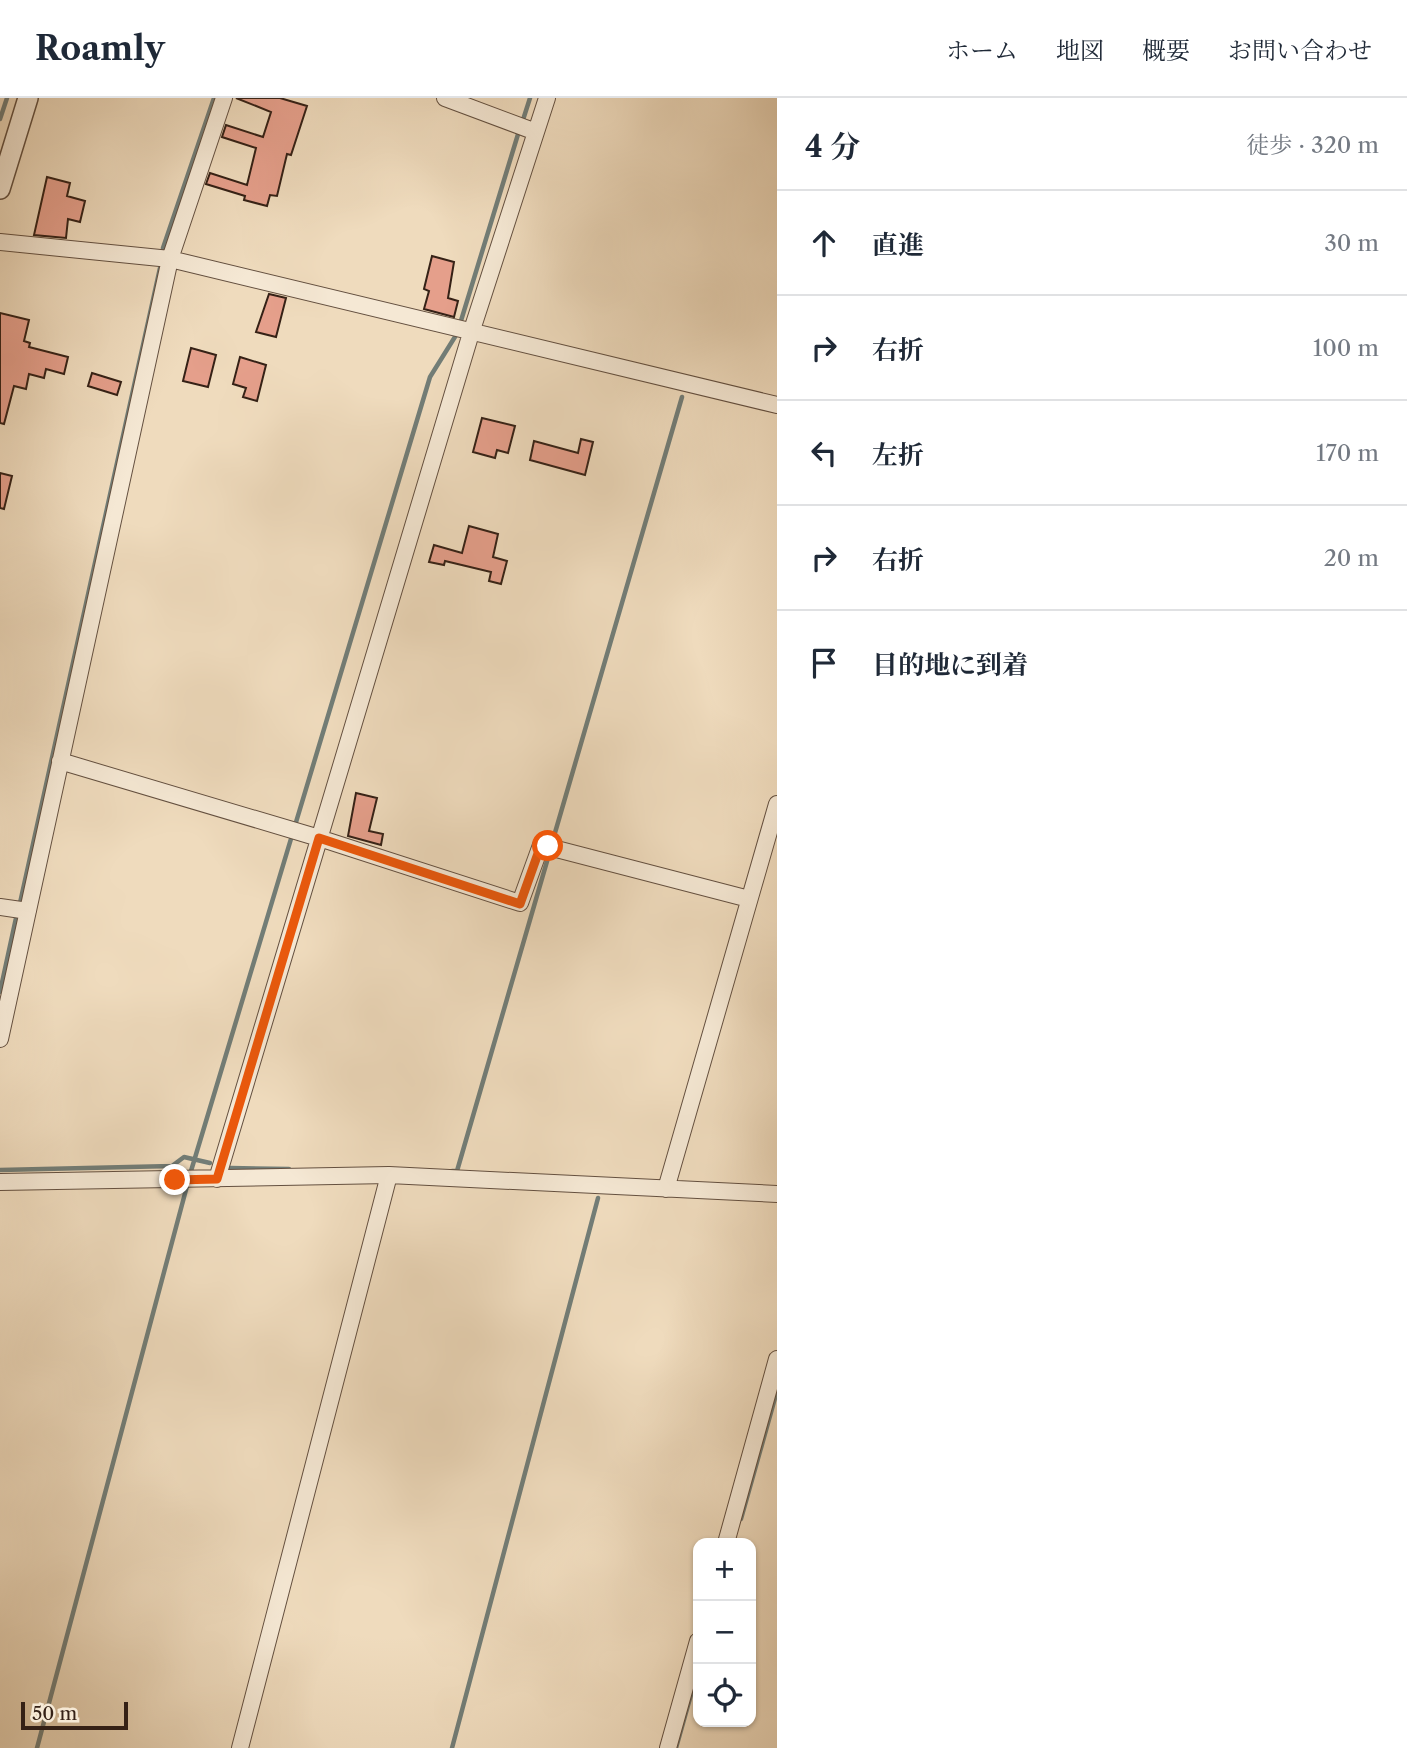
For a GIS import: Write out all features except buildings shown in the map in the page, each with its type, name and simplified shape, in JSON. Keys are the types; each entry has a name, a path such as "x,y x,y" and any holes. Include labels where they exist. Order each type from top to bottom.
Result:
{"street":[{"path":"0,189 28,98"},
{"path":"0,1038 170,259 223,98"},
{"path":"445,98 532,131"},
{"path":"217,1179 319,838 462,331 532,131 547,98"},
{"path":"0,242 170,259 777,405"},
{"path":"60,761 319,838 520,904 541,845 749,899"},
{"path":"666,1189 777,804"},
{"path":"0,907 28,911"},
{"path":"240,1748 389,1175"},
{"path":"0,1182 389,1175 777,1194"},
{"path":"727,1538 777,1359"},
{"path":"668,1748 693,1659"}],"waterway":[{"path":"0,119 7,98"},
{"path":"163,248 214,98"},
{"path":"522,123 530,98"},
{"path":"460,324 519,131"},
{"path":"20,903 160,268"},
{"path":"37,1748 191,1171 430,377 458,332"},
{"path":"552,843 682,397"},
{"path":"452,1171 457,1171 550,851"},
{"path":"0,992 16,918"},
{"path":"0,1170 172,1166 184,1157 210,1163"},
{"path":"230,1168 289,1169"},
{"path":"452,1748 598,1198"},
{"path":"741,1519 777,1391"},
{"path":"676,1748 693,1688"}],"route":[{"path":"175,1180 217,1179 319,838 520,904 541,845 548,846"}]}
